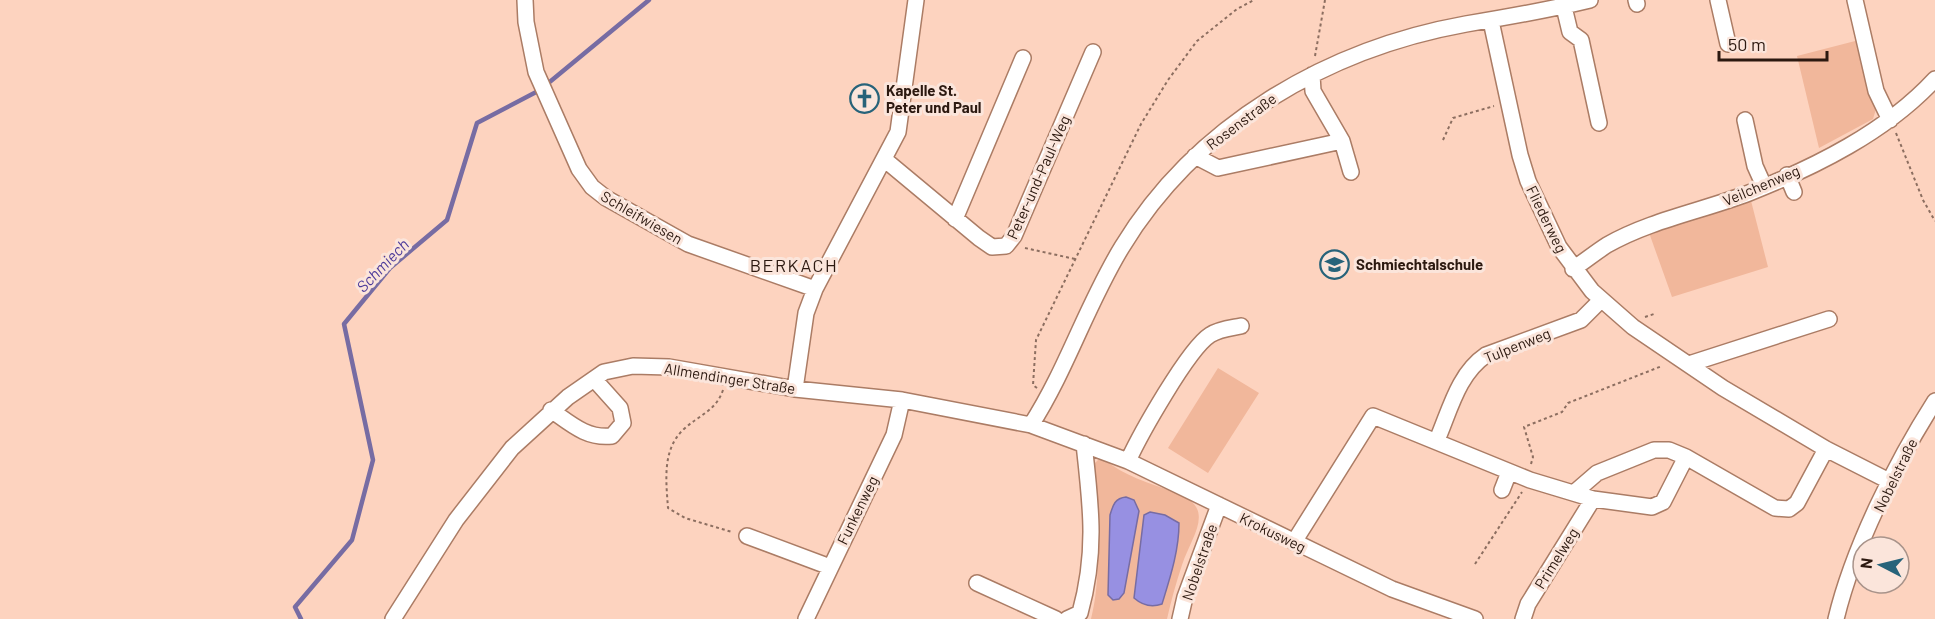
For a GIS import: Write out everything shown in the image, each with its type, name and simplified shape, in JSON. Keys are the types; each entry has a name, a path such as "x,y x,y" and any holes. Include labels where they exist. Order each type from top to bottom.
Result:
{"street":[{"name":"Schleifwiesen","path":"525,0 526,22 536,72 579,169 592,187 606,198 688,244 815,289"},
{"path":"795,389 806,313 815,289 898,132 916,0"},
{"name":"Rosenstraße","path":"1031,424 1050,396 1089,308 1122,246 1156,199 1195,156 1250,111 1312,75 1369,51 1440,30 1590,0"},
{"path":"1718,0 1728,44"},
{"path":"1855,0 1876,91 1890,120"},
{"path":"1564,7 1570,33 1581,40 1599,123"},
{"name":"Fliederweg","path":"1491,21 1520,155 1538,205 1574,269 1600,300 1634,327 1722,388 1826,448 1889,481"},
{"name":"Peter-und-Paul-Weg","path":"884,159 992,247 1006,246 1014,236 1093,52"},
{"path":"955,219 1023,58"},
{"path":"1312,75 1313,91 1342,141 1351,172"},
{"name":"Veilchenweg","path":"1574,269 1608,245 1647,227 1764,186 1841,149 1890,120 1915,101 1935,79"},
{"path":"1745,120 1755,166 1764,186"},
{"path":"1195,156 1218,168 1342,141"},
{"path":"1787,175 1794,192"},
{"name":"Tulpenweg","path":"1437,440 1464,376 1474,363 1489,354 1581,320 1600,300"},
{"path":"1682,360 1829,319"},
{"path":"1128,461 1136,443 1193,351 1210,334 1241,326"},
{"name":"Allmendinger Straße","path":"393,619 456,520 512,448 551,411 604,372 633,366 669,367 795,389 902,400 1031,424 1078,442"},
{"path":"551,411 586,434 600,437 612,436 623,423 620,408 594,379"},
{"name":"Funkenweg","path":"806,619 894,435 902,400"},
{"name":"Nobelstraße","path":"1836,619 1845,590 1889,481 1935,401"},
{"path":"1294,542 1373,416 1437,440 1509,472 1593,499 1658,506 1663,502 1686,457"},
{"path":"1067,619 1080,613 1090,578 1092,513 1078,442"},
{"name":"Krokusweg","path":"1078,442 1128,461 1392,590 1475,619"},
{"path":"1575,492 1597,473 1654,450 1669,450 1686,457 1775,508 1789,509 1797,503 1826,448"},
{"path":"1502,490 1509,472"},
{"name":"Primelweg","path":"1523,619 1528,604 1593,499"},
{"name":"Nobelstraße","path":"1180,619 1185,597 1219,505"},
{"path":"747,536 830,567"},
{"path":"977,583 1056,619"}],"path":[{"path":"1039,389 1034,385 1036,340 1141,124 1168,80 1197,41 1237,9 1254,0"},
{"path":"1312,75 1325,0"},
{"path":"1443,140 1452,118 1509,103"},
{"path":"1890,120 1923,200 1935,221"},
{"path":"1006,246 1040,250 1075,259"},
{"path":"1475,564 1528,479 1533,457 1524,427 1562,412 1568,403 1682,360"},
{"path":"727,377 720,400 706,415 684,428 672,443 665,474 668,508 686,518 747,536"}],"shaded area":[{"path":"1859,40 1876,109 1873,119 1819,148 1797,56"},
{"path":"1749,193 1768,267 1672,297 1647,227"},
{"path":"1218,368 1259,393 1208,473 1168,448"},
{"path":"1098,460 1105,460 1128,475 1172,491 1195,505 1198,513 1196,532 1182,565 1167,619 1091,619 1098,564 1093,470"},
{"path":"1126,497 1134,500 1139,511 1124,593 1119,599 1113,600 1108,595 1110,515 1115,503"},
{"path":"1150,512 1165,515 1179,523 1176,554 1162,604 1154,606 1143,604 1134,598 1144,515"}],"waterway":[{"name":"Schmiech","path":"546,85 649,0"},
{"name":"Schmiech","path":"301,619 295,607 352,540 373,460 344,324 390,268 447,220 477,123 540,90"}],"place":[{"name":"Kapelle St. Peter und Paul","path":"865,99"},
{"name":"Schmiechtalschule","path":"1335,264"}],"district":[{"name":"BERKACH","path":"794,265"}]}
